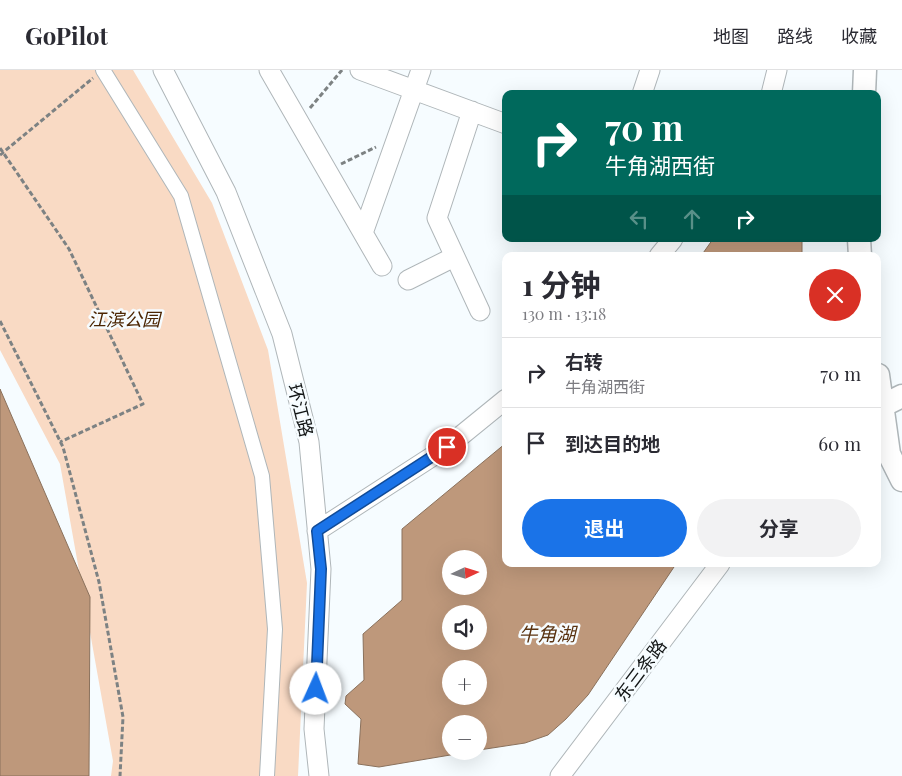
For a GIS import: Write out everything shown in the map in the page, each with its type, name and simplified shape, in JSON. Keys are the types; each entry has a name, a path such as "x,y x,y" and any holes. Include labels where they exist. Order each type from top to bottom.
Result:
{"street":[{"path":"103,70 181,196 262,476 275,630 267,776"},
{"name":"环江路","path":"163,70 226,192 282,334 310,442 321,569 314,728 319,776"},
{"path":"268,70 382,266"},
{"path":"360,70 502,122"},
{"path":"363,233 421,70"},
{"path":"643,90 650,70"},
{"path":"772,90 778,70"},
{"path":"864,90 865,70"},
{"path":"472,111 436,218 480,311"},
{"path":"662,252 671,242"},
{"path":"408,280 454,257"},
{"path":"881,406 902,396"},
{"path":"317,531 447,447 502,402"},
{"path":"881,412 889,454 902,480"},
{"name":"东三条路","path":"560,776 718,567"}],"path":[{"path":"0,155 103,70"},
{"path":"298,121 342,70"},
{"path":"327,171 397,137"},
{"path":"0,148 69,248 143,404 60,442"},
{"path":"0,321 60,442 99,582 123,717 120,776"}],"green space":[{"name":"江滨公园","path":"0,70 133,70 212,203 268,350 307,583 298,776 111,776 113,761 60,464 0,350"}],"water":[{"path":"711,242 802,242 802,252 704,252"},
{"path":"0,389 90,597 89,776 0,776"},
{"name":"牛角湖","path":"502,446 502,567 674,567 588,695 548,735 525,743 487,749 487,715 442,715 442,756 379,767 358,764 361,719 345,704 346,696 364,680 363,634 402,600 402,529"}],"route":[{"path":"316,689 321,569 317,531 447,447"}]}
